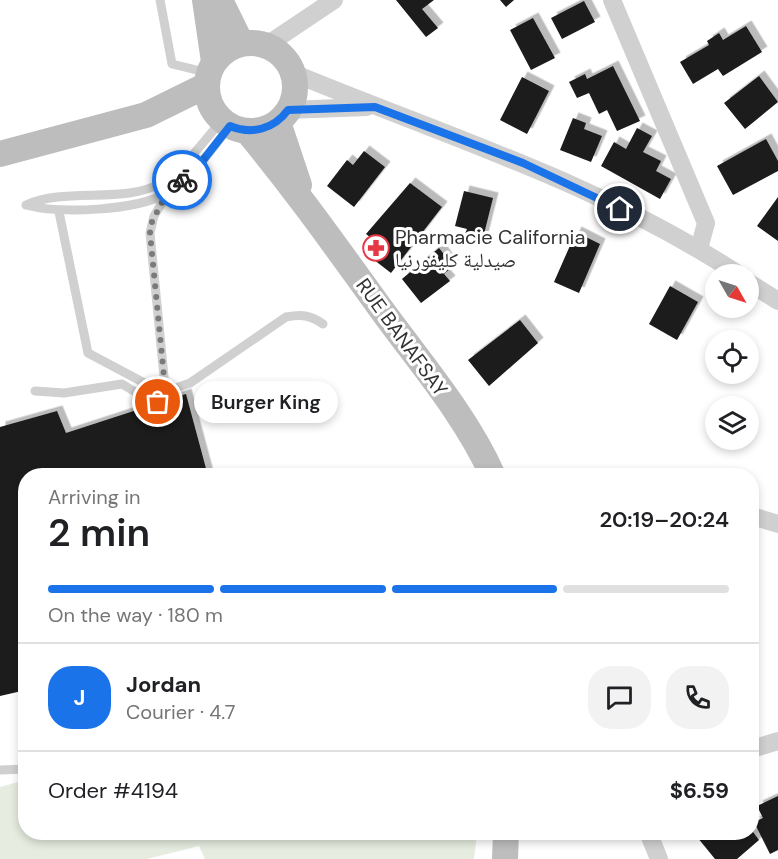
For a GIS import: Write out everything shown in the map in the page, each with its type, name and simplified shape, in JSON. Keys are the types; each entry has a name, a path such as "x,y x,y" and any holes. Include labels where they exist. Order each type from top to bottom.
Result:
{"main road":[{"path":"205,0 210,74 209,101 229,123"},
{"path":"220,0 241,44"},
{"path":"0,154 146,115 210,74 226,50 241,44 267,45 287,61 293,73 295,85 283,116 263,129 229,123 146,115"},
{"name":"RUE BANAFSAY","path":"283,116 306,202"},
{"name":"RUE BANAFSAY","path":"229,123 306,202 465,424 489,468"},
{"path":"505,859 506,840"}],"street":[{"path":"267,45 334,0"},
{"path":"612,0 706,223 699,249"},
{"path":"293,73 523,163 699,249 722,264"},
{"path":"283,116 375,107"},
{"path":"759,289 778,301"},
{"path":"759,518 778,524"},
{"path":"759,747 778,741"},
{"path":"651,840 659,859"}],"lane":[{"path":"160,0 172,64 210,74"},
{"path":"168,193 142,203 59,212 26,205 41,198 135,191 160,184 229,123"},
{"path":"35,391 64,393 122,384 152,402 163,398 165,387 150,233 154,216 168,193 200,164 229,123"},
{"path":"59,212 88,353 152,387 170,390 190,383 286,317 299,314 312,317 323,324"},
{"path":"0,770 18,769"}],"shaded area":[{"path":"18,782 18,840 476,840 474,859 205,859 199,846 147,859 0,859 0,787"}],"building":[{"path":"396,0 434,0 422,9 438,28 426,37"},
{"path":"500,0 514,0 506,7"},
{"path":"584,1 595,22 562,39 551,18"},
{"path":"533,18 555,58 531,70 510,30"},
{"path":"746,26 762,52 723,76 718,69 693,84 680,62 709,45 707,41 719,33 723,40"},
{"path":"613,66 640,121 617,131 607,110 599,114 589,93 577,98 569,82 585,74 587,79"},
{"path":"759,76 778,102 745,129 724,103"},
{"path":"522,77 549,91 527,134 500,120"},
{"path":"573,118 586,123 584,129 602,136 591,162 560,150"},
{"path":"637,128 652,136 643,152 661,161 656,171 671,179 660,199 601,166 614,142 626,149"},
{"path":"766,139 778,161 778,171 733,195 717,166"},
{"path":"364,151 385,167 354,207 327,186 347,160 353,165"},
{"path":"410,183 442,207 391,273 369,256 379,244 366,234"},
{"path":"464,191 493,198 483,238 465,234 467,229 455,226"},
{"path":"778,197 778,241 757,226"},
{"path":"576,232 600,244 579,293 554,282"},
{"path":"439,248 453,266 444,274 450,281 421,303 402,279"},
{"path":"670,286 698,302 677,340 649,324"},
{"path":"520,320 538,343 489,386 468,360"},
{"path":"186,394 206,468 18,468 18,692 0,696 0,427 57,411 66,433"},
{"path":"778,796 778,850 770,854 759,832 759,820 763,818 759,805"},
{"path":"700,840 759,840 737,859 715,859"}],"way so far":[{"path":"158,402 165,394 165,387 150,233 154,216 168,193 182,180"}],"place":[{"name":"Pharmacie California صيدلية كليفورنيا","path":"376,248"},
{"name":"Burger King","path":"158,402"}],"route":[{"path":"182,180 200,164 230,126 247,131 263,129 278,122 288,110 375,107 523,163 620,209"}]}
